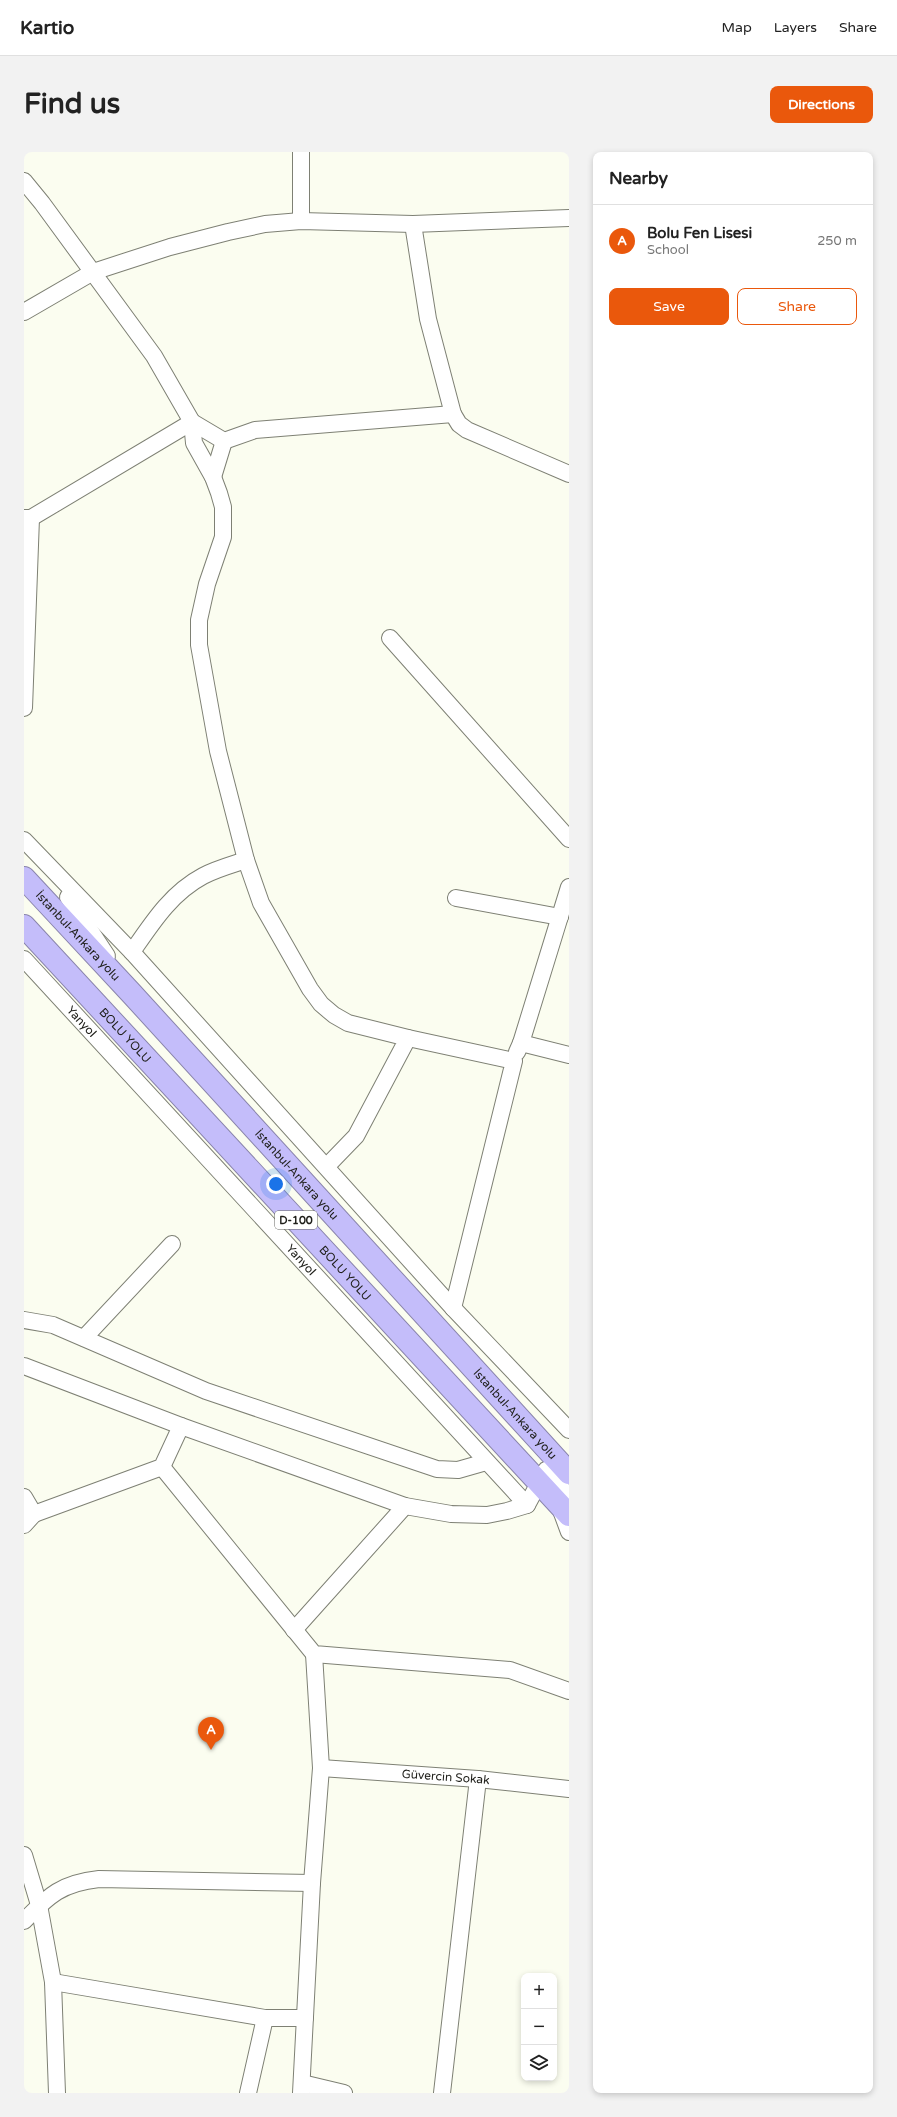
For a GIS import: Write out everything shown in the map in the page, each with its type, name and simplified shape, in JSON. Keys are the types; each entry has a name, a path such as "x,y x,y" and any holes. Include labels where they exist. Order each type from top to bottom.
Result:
{"highway":[{"name":"İstanbul-Ankara yolu","path":"24,878 132,994 569,1473"},
{"name":"BOLU YOLU","path":"24,926 569,1515"}],"street":[{"path":"301,152 301,221"},
{"path":"24,181 154,356 192,422 194,443 212,477 223,507 223,537 207,584 199,620 199,645 218,751 246,860 266,913 310,989 321,1004 334,1015 348,1023 408,1038 514,1061"},
{"path":"24,312 93,272 170,247 265,224 301,221 413,224 569,218"},
{"path":"413,224 428,319 453,414 459,424 467,430 569,474"},
{"path":"224,441 255,430 453,414"},
{"path":"192,422 224,441"},
{"path":"24,708 27,518 192,422"},
{"path":"212,477 224,441"},
{"path":"390,638 569,839"},
{"path":"24,840 132,952 327,1166 453,1308 569,1430"},
{"path":"132,952 158,915 177,894 201,877 246,860"},
{"path":"46,864 132,994"},
{"path":"453,1308 514,1061 521,1044 569,887"},
{"path":"456,898 560,917"},
{"name":"Yanyol","path":"24,959 527,1505"},
{"path":"327,1166 356,1136 408,1038"},
{"path":"521,1044 569,1055"},
{"path":"84,1338 172,1244"},
{"path":"24,1320 53,1325 206,1391 437,1469 458,1470 486,1462"},
{"path":"24,1366 181,1426 405,1506 451,1514 487,1515 507,1511 527,1505 546,1470"},
{"path":"24,1497 29,1520 162,1467 181,1426"},
{"path":"162,1467 314,1654 321,1768 312,1884 302,2088 344,2093"},
{"path":"546,1470 569,1497"},
{"path":"546,1470 569,1532"},
{"path":"294,1630 405,1506"},
{"path":"314,1654 510,1670 569,1691"},
{"name":"Güvercin Sokak","path":"321,1768 478,1779 569,1788"},
{"path":"442,2093 478,1779"},
{"path":"24,1855 39,1905 53,1982 57,2093"},
{"path":"24,1921 39,1905 60,1890 78,1882 99,1879 312,1884"},
{"path":"53,1982 265,2018 305,2018"},
{"path":"248,2093 265,2018"}],"place":[{"name":"Bolu Fen Lisesi","path":"211,1750"}]}
